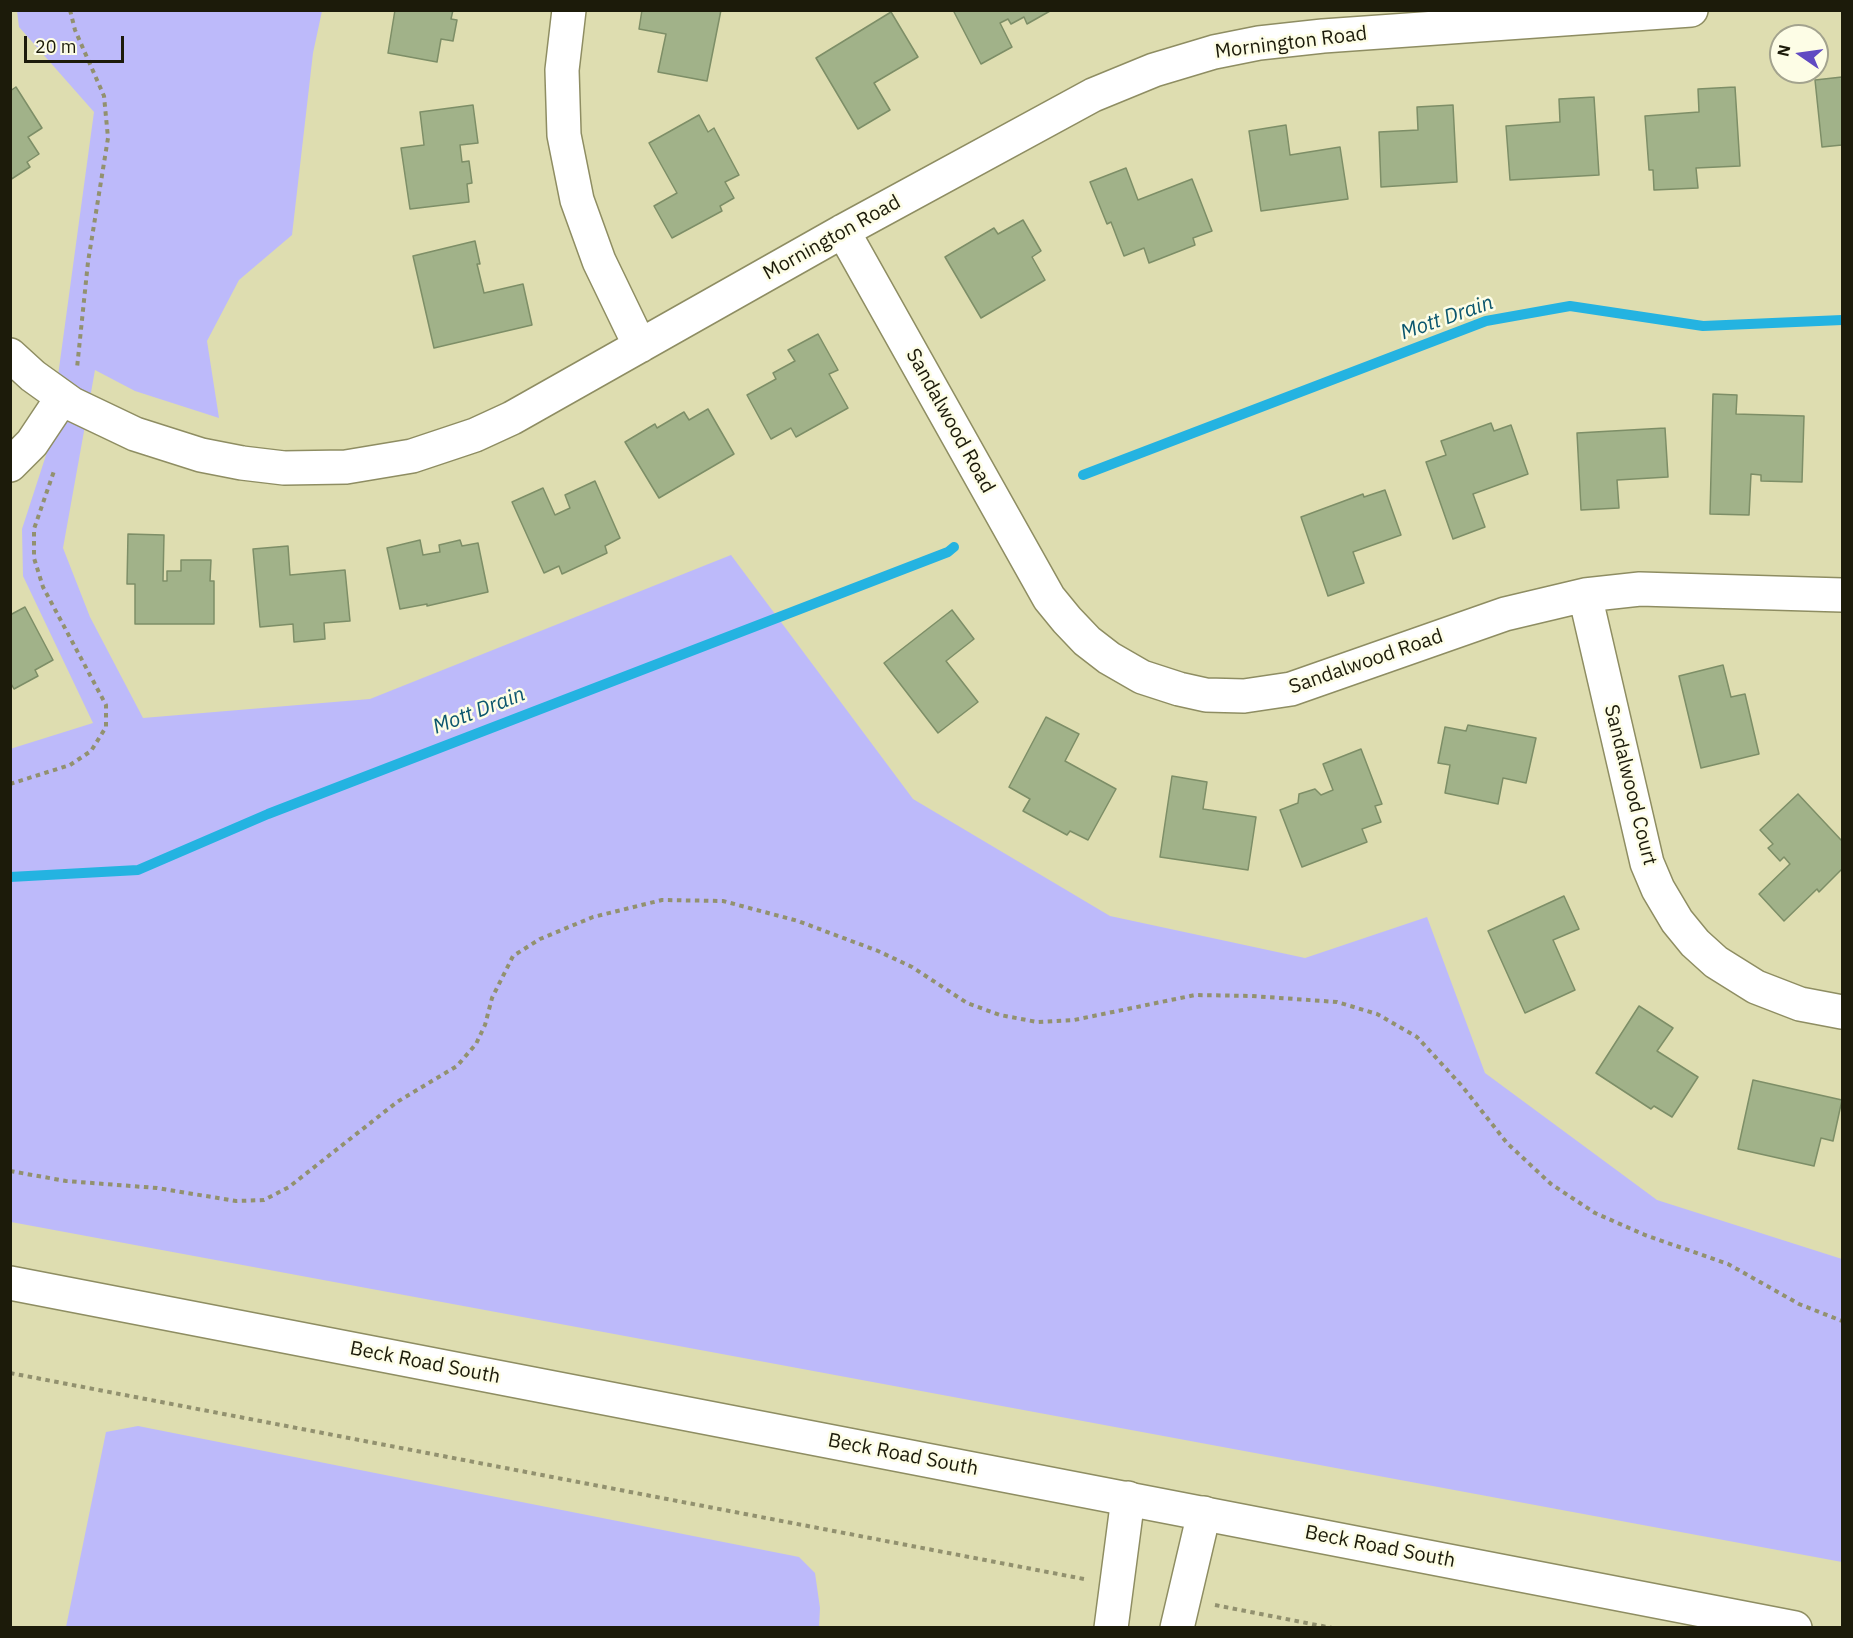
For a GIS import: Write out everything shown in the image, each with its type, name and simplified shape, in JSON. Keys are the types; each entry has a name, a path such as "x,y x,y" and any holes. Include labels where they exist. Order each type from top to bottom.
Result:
{"street":[{"path":"569,10 562,70 564,135 577,200 599,261 640,346"},
{"name":"Mornington Road","path":"10,355 62,398 135,434 201,455 284,468 346,467 412,456 476,435 512,418 843,231 1093,95 1154,70 1214,52 1259,43 1323,36 1691,10"},
{"name":"Sandalwood Road","path":"843,231 1050,598 1087,641 1109,658 1142,676 1179,689 1206,695 1244,696 1291,689 1505,614 1585,595 1640,589 1842,594"},
{"path":"10,465 32,443 62,398"},
{"name":"Sandalwood Court","path":"1585,595 1647,863 1658,889 1677,921 1695,943 1716,962 1756,987 1800,1004 1842,1012"},
{"name":"Beck Road South","path":"10,1283 1795,1628"},
{"path":"1111,1628 1128,1498"},
{"path":"1177,1628 1204,1513"}],"path":[{"path":"10,1171 66,1181 157,1188 236,1201 264,1200 289,1187 397,1102 457,1066 476,1044 485,1025 492,998 513,956 540,939 593,916 662,900 723,901 798,921 878,951 912,967 967,1003 1000,1014 1037,1022 1074,1020 1195,995 1252,996 1336,1002 1377,1014 1417,1037 1462,1086 1507,1143 1551,1184 1595,1213 1645,1235 1728,1264 1799,1304 1842,1321"},
{"path":"10,1373 1094,1581"},
{"path":"1207,1604 1332,1628"}],"shaded area":[{"path":"17,11 322,11 313,53 292,235 239,280 207,341 219,418 135,391 95,370 63,548 90,617 143,718 370,699 731,555 913,799 1110,916 1305,958 1427,917 1485,1073 1657,1200 1842,1259 1842,1562 11,1222 10,749 93,723 23,576 22,529 48,449 94,112 19,27"},
{"path":"138,1426 799,1557 815,1573 820,1608 819,1627 66,1627 106,1432"}],"building":[{"path":"395,10 453,10 451,19 457,20 453,41 441,39 437,62 388,53"},
{"path":"642,10 721,10 707,81 658,72 666,34 639,29"},
{"path":"953,10 1050,11 1027,24 1024,17 1011,24 1008,19 1000,23 1012,47 981,64"},
{"path":"891,12 918,57 874,83 890,110 858,129 816,58"},
{"path":"1842,77 1842,145 1822,147 1815,84 1829,84 1829,78"},
{"path":"16,87 42,128 28,137 39,154 27,162 30,167 10,180 10,91"},
{"path":"1735,87 1740,166 1696,168 1698,188 1654,190 1653,170 1649,170 1645,116 1699,112 1698,89"},
{"path":"1594,97 1599,175 1510,180 1506,126 1560,122 1559,99"},
{"path":"473,105 478,143 460,145 462,162 469,161 472,183 467,184 469,202 410,209 401,148 424,145 420,112"},
{"path":"1453,105 1457,182 1381,187 1379,132 1418,130 1417,107"},
{"path":"699,115 708,132 714,128 739,175 725,182 734,198 720,206 722,211 672,238 654,206 677,193 649,143"},
{"path":"1286,125 1290,155 1340,147 1348,199 1261,211 1249,131"},
{"path":"1126,168 1138,200 1192,179 1212,231 1193,238 1195,245 1149,263 1144,248 1124,256 1111,222 1107,224 1090,182"},
{"path":"1023,220 1041,251 1032,257 1045,280 981,318 945,257 994,228 998,234"},
{"path":"475,241 480,264 477,264 484,293 523,284 532,325 434,348 413,256"},
{"path":"818,334 838,370 829,374 848,408 796,437 791,428 771,439 747,395 776,379 773,373 795,361 788,350"},
{"path":"1713,394 1737,395 1736,414 1804,416 1802,482 1761,481 1761,475 1751,474 1749,515 1710,514"},
{"path":"708,409 734,454 659,498 625,442 655,424 657,428 684,412 689,420"},
{"path":"1491,423 1494,431 1511,425 1528,474 1473,494 1485,527 1453,539 1426,462 1446,455 1441,441"},
{"path":"1665,428 1668,477 1617,480 1619,508 1581,510 1577,433"},
{"path":"595,481 620,538 605,546 607,553 562,574 559,566 544,573 512,502 543,488 555,515 570,508 565,495"},
{"path":"1385,490 1401,535 1353,552 1364,583 1328,596 1301,517 1363,494 1364,497"},
{"path":"128,534 164,535 163,581 167,581 167,571 181,571 181,560 211,560 210,581 214,581 214,624 135,624 135,584 127,584"},
{"path":"420,540 423,555 440,552 439,545 460,540 462,546 478,543 488,592 427,606 427,604 400,609 387,548"},
{"path":"288,546 290,575 345,570 350,621 324,623 325,639 294,642 293,624 260,627 253,549"},
{"path":"25,607 53,660 35,670 38,676 14,689 10,682 10,615"},
{"path":"952,610 974,639 946,661 978,702 938,733 884,663"},
{"path":"1723,665 1731,697 1745,694 1759,754 1701,768 1679,676"},
{"path":"1046,717 1079,734 1065,761 1116,789 1088,840 1070,831 1067,835 1023,811 1030,799 1009,787"},
{"path":"1468,725 1536,738 1526,783 1503,778 1498,804 1445,793 1450,765 1438,763 1445,727 1466,731"},
{"path":"1361,749 1382,804 1375,806 1381,822 1362,829 1367,842 1302,867 1280,810 1298,803 1299,794 1315,789 1321,795 1333,790 1323,764"},
{"path":"1172,776 1207,782 1203,809 1256,817 1248,870 1160,857"},
{"path":"1798,794 1842,841 1842,869 1784,921 1759,894 1790,864 1784,857 1780,861 1768,848 1773,844 1760,830"},
{"path":"1564,896 1579,929 1553,940 1575,990 1525,1013 1488,931"},
{"path":"1639,1006 1673,1028 1657,1051 1698,1077 1672,1117 1654,1106 1651,1109 1596,1073"},
{"path":"1753,1080 1842,1100 1833,1141 1821,1138 1814,1166 1738,1149"}],"waterway":[{"name":"Mott Drain","path":"1083,475 1486,321 1570,306 1703,326 1842,320"},
{"name":"Mott Drain","path":"10,877 138,870 268,814 948,552 954,547"}]}
